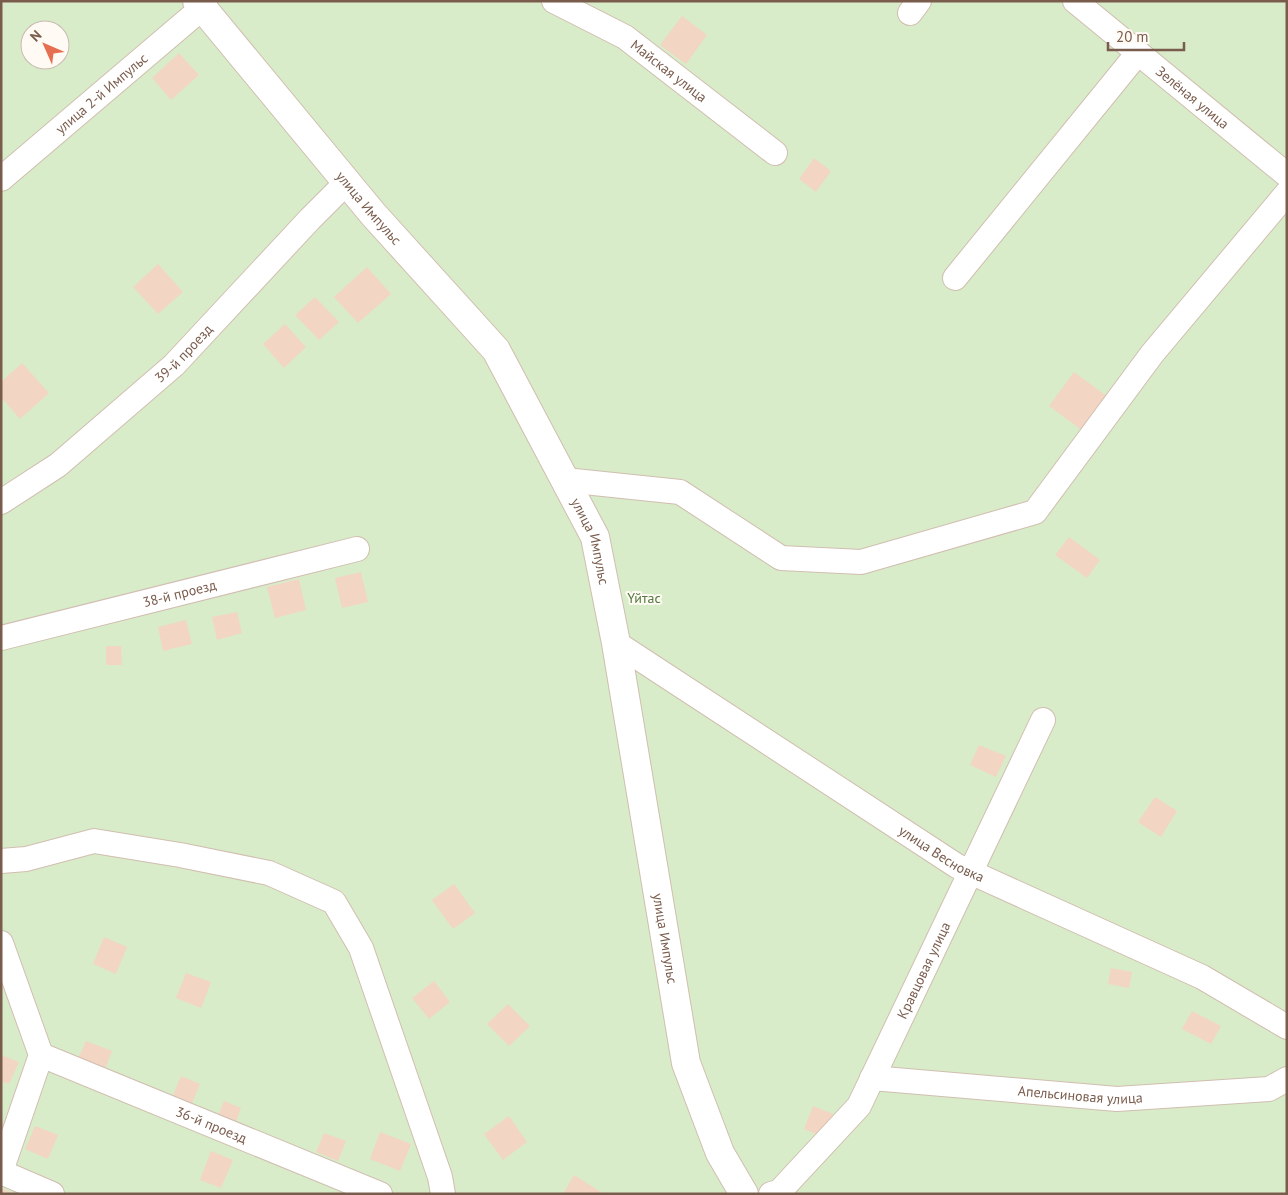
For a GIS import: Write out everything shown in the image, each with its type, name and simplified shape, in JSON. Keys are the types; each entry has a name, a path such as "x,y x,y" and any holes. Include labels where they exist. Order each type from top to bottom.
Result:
{"street":[{"name":"Майская улица","path":"554,1 625,37 775,152"},
{"name":"Зелёная улица","path":"1075,1 1287,175"},
{"name":"улица 2-й Импульс","path":"1,179 201,3"},
{"name":"улица Импульс","path":"201,3 373,214 496,350 595,538 616,643 686,1063 720,1154 744,1194"},
{"path":"955,278 1138,53"},
{"name":"39-й проезд","path":"1,502 58,465 174,365 347,182"},
{"path":"565,480 680,492 781,558 862,562 1035,512 1152,354 1287,193"},
{"name":"38-й проезд","path":"1,638 357,549"},
{"name":"улица Весновка","path":"616,643 948,861 1202,977 1287,1027"},
{"name":"Кравцовая улица","path":"771,1194 779,1192 859,1106 1042,720"},
{"path":"1,861 26,858 94,841 180,855 268,874 334,902 361,948 440,1177 443,1194"},
{"path":"1,942 42,1055 1,1172 52,1194"},
{"name":"36-й проезд","path":"42,1055 380,1194"},
{"name":"Апельсиновая улица","path":"872,1078 1117,1099 1269,1089 1287,1079"}],"green space":[{"name":"Үйтас","path":"1,1 1287,1 1287,1194 1,1194"}],"building":[{"path":"682,16 707,35 686,64 660,45"},
{"path":"179,53 199,75 171,100 152,78"},
{"path":"814,158 831,171 816,192 799,179"},
{"path":"158,264 183,292 158,314 133,287"},
{"path":"367,267 391,294 358,323 334,297"},
{"path":"315,297 339,322 319,340 295,315"},
{"path":"285,324 306,347 284,368 263,344"},
{"path":"22,363 49,393 20,419 1,397 1,382"},
{"path":"1074,372 1108,397 1083,431 1049,406"},
{"path":"1069,537 1100,560 1087,578 1055,555"},
{"path":"361,572 368,602 342,608 335,578"},
{"path":"299,579 306,610 275,618 267,587"},
{"path":"237,612 242,633 217,640 212,617"},
{"path":"186,620 192,644 163,651 158,627"},
{"path":"106,646 121,646 122,665 106,665"},
{"path":"979,745 1006,756 996,777 970,765"},
{"path":"1155,797 1177,811 1161,837 1138,822"},
{"path":"454,884 475,913 453,929 432,900"},
{"path":"104,937 127,947 116,974 93,964"},
{"path":"1111,968 1132,972 1129,988 1108,984"},
{"path":"186,973 211,982 201,1008 176,998"},
{"path":"434,981 450,1002 429,1019 412,998"},
{"path":"508,1004 530,1026 509,1046 487,1024"},
{"path":"1192,1011 1221,1026 1211,1044 1182,1029"},
{"path":"86,1041 112,1051 104,1072 77,1061"},
{"path":"1,1055 19,1062 9,1084 1,1081"},
{"path":"181,1076 200,1084 190,1108 171,1100"},
{"path":"224,1101 241,1108 234,1127 216,1120"},
{"path":"813,1106 833,1114 823,1137 804,1129"},
{"path":"509,1116 527,1142 503,1160 484,1134"},
{"path":"35,1126 58,1135 48,1159 25,1149"},
{"path":"380,1132 411,1144 400,1171 370,1159"},
{"path":"324,1133 346,1141 338,1161 316,1152"},
{"path":"211,1151 233,1160 221,1188 200,1180"},
{"path":"574,1175 604,1194 563,1194"},
{"path":"3,1189 15,1194 1,1194"}]}
